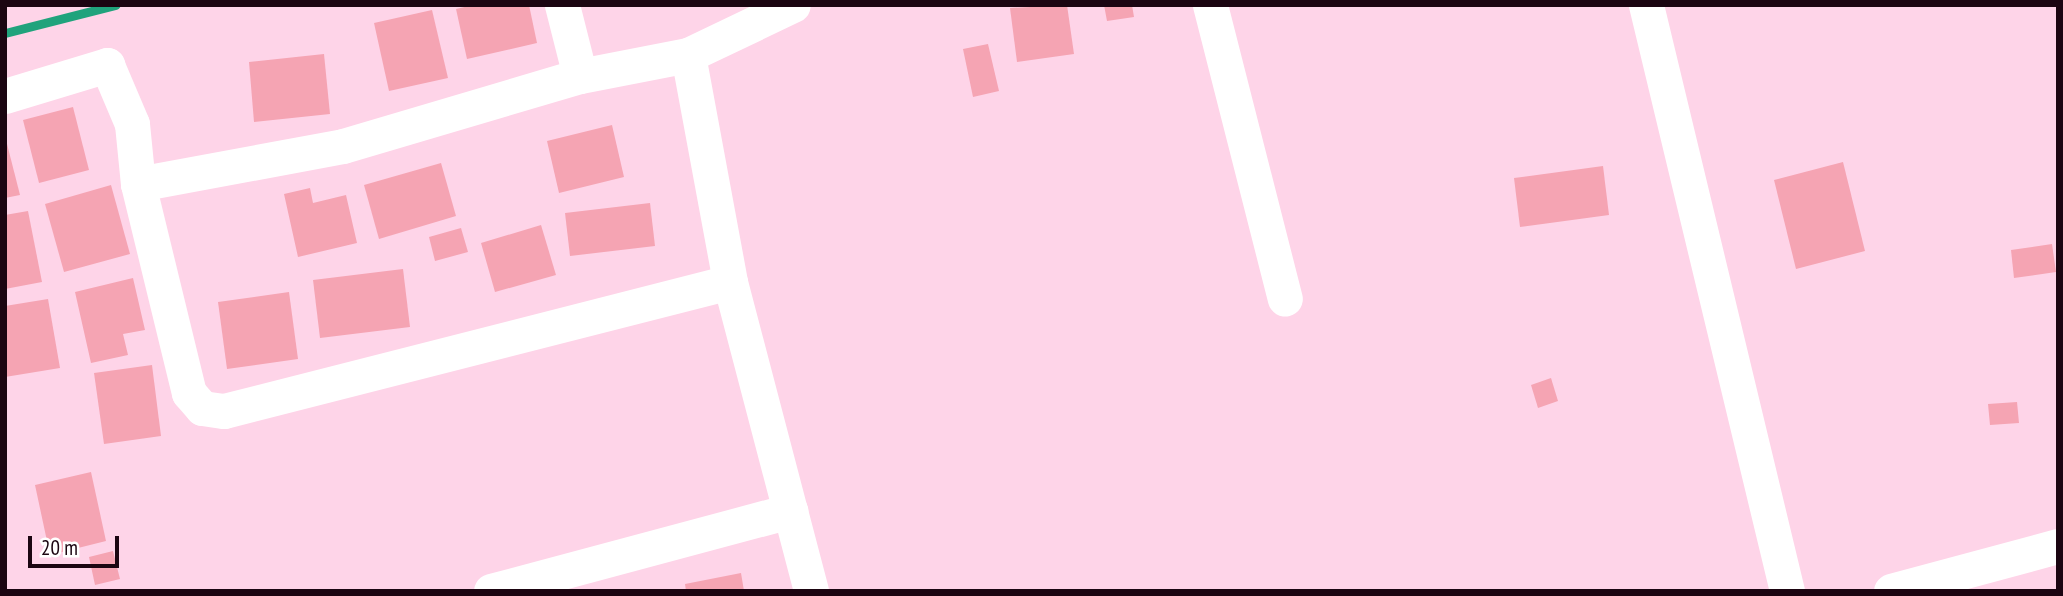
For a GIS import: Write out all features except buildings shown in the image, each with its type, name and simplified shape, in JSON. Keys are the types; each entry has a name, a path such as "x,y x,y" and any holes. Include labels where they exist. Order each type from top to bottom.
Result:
{"street":[{"path":"562,5 580,76"},
{"path":"138,184 342,146 580,76 688,55 793,5"},
{"path":"1210,5 1285,299"},
{"path":"1646,5 1787,591"},
{"path":"688,55 730,282 811,591"},
{"path":"5,96 107,65 132,124 138,184 188,393 202,408 224,411 730,282"},
{"path":"491,591 789,511"},
{"path":"1891,591 2058,546"}],"waterway":[{"path":"5,33 115,5"}]}
